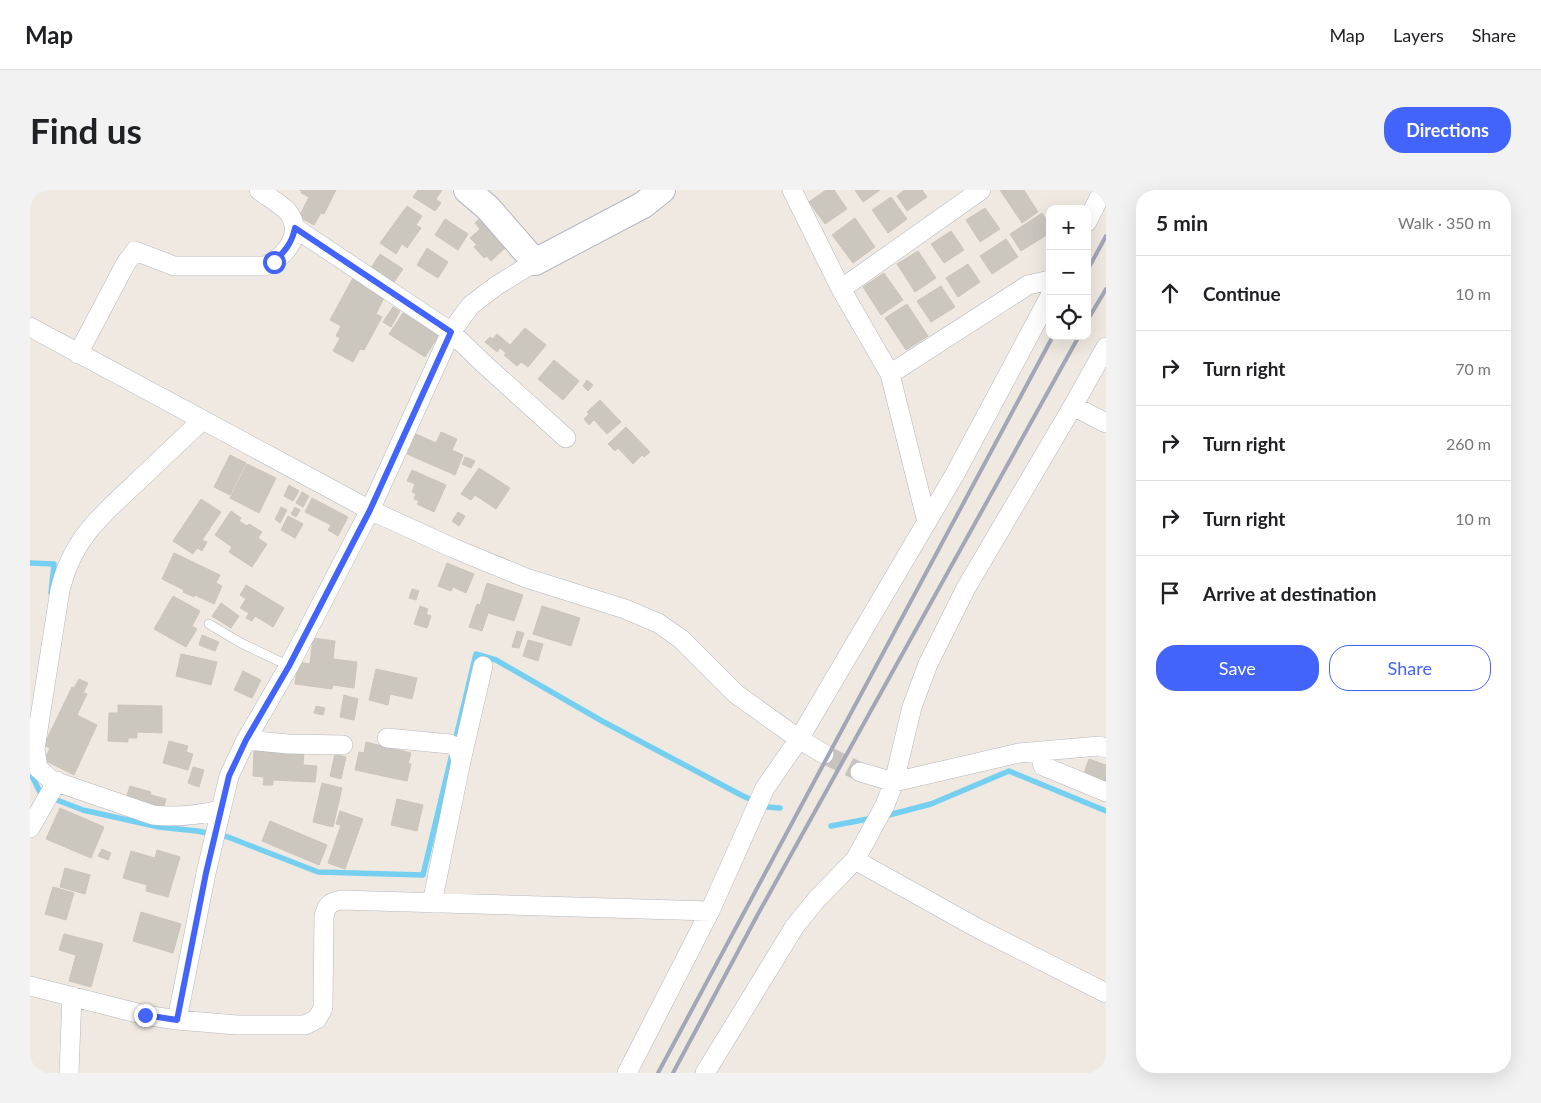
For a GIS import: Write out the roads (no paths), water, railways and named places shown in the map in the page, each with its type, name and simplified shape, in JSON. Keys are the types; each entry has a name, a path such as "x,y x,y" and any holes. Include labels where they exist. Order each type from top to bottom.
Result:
{"street":[{"path":"260,190 287,211 295,228 451,332 566,438"},
{"path":"467,190 488,208 535,262"},
{"path":"177,1020 206,873 229,776 246,740 289,666 370,510 451,332 471,305 496,286 535,262 643,205 662,190"},
{"path":"841,289 980,190"},
{"path":"1091,214 1103,190"},
{"path":"794,191 841,289 890,374 927,522"},
{"path":"78,354 126,263 135,251 174,266 265,266 274,262 289,246 295,228"},
{"path":"890,374 1028,285 1046,281"},
{"path":"627,1073 710,911 765,788 799,739 927,522 996,399 1046,304"},
{"path":"30,327 370,510 453,548 526,578 625,609 658,623 680,639 736,694 799,739 824,754"},
{"path":"705,1073 795,926 817,899 855,860 886,805 894,782 912,707 928,664 966,588 1106,347"},
{"path":"1073,406 1106,423"},
{"path":"201,419 196,426 98,518 76,549 64,572 35,749 38,768 52,780 153,815 196,815 221,810"},
{"path":"432,903 482,666"},
{"path":"387,738 450,744 458,749 461,761"},
{"path":"246,740 288,744 343,745"},
{"path":"860,772 894,782 1019,753 1099,746 1106,748"},
{"path":"1040,752 1043,766 1106,792"},
{"path":"30,828 57,782"},
{"path":"855,860 979,929 1106,993"},
{"path":"30,986 145,1015 177,1020 237,1025 305,1026 317,1018 322,1008 324,916 326,906 332,902 341,900 710,911"},
{"path":"69,1073 72,996"}],"lane":[{"path":"210,624 241,643 289,666"}],"waterway":[{"path":"30,563 54,564 51,593"},
{"path":"30,772 41,794 83,810 159,827 228,837 318,872 423,875 476,654 496,660 602,721 741,795 767,807 780,808"},
{"path":"885,816 931,804 1009,771 1106,811"},
{"path":"831,826 873,818"}],"tunnel":[{"path":"824,754 860,772"}],"railway":[{"path":"1091,264 1106,236"},
{"path":"1091,314 1106,289"},
{"path":"658,1073 1051,340"},
{"path":"673,1073 758,914 1077,340"}]}
